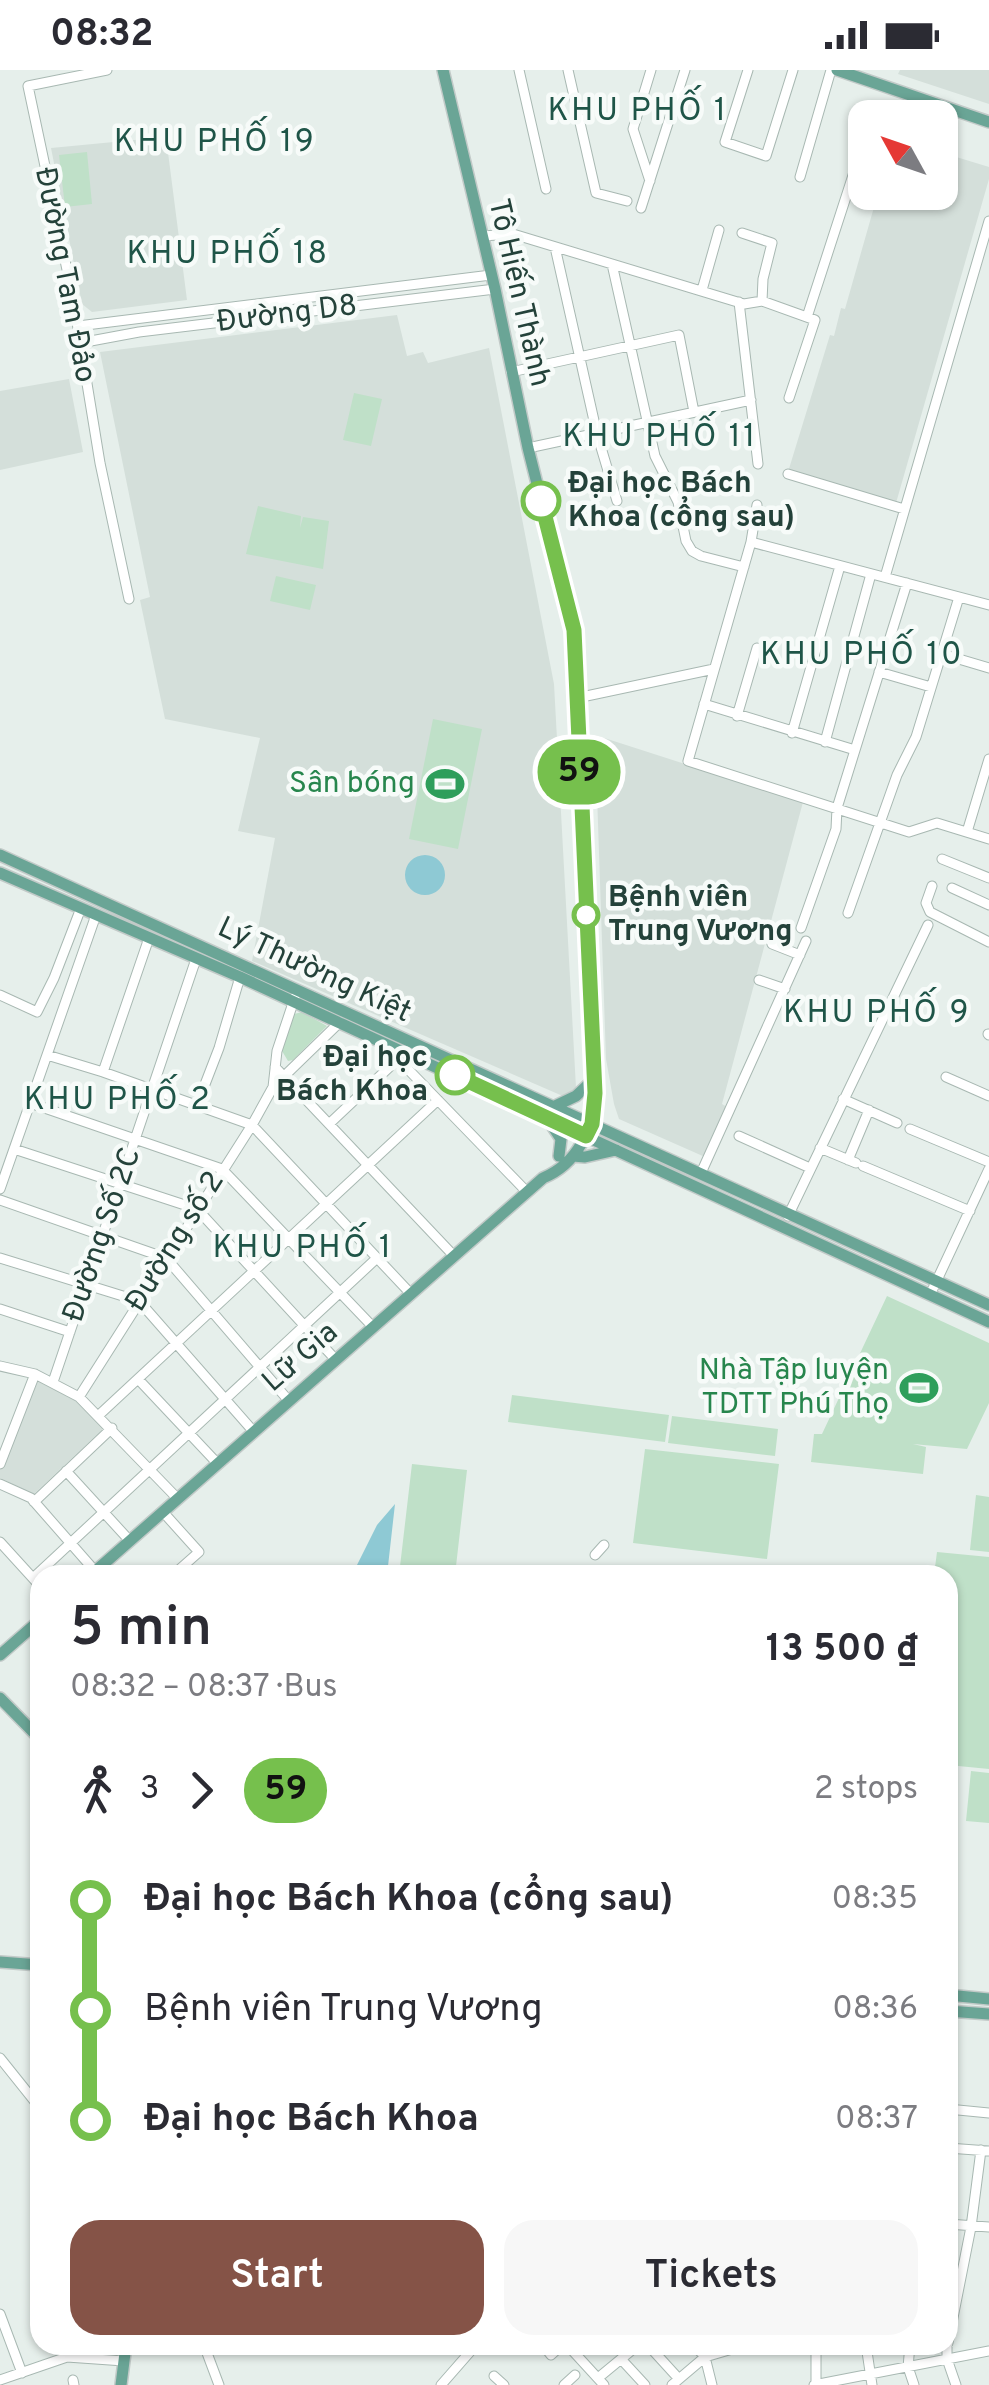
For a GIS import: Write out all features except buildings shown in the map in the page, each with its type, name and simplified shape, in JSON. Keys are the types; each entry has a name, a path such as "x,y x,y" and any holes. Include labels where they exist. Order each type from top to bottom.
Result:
{"main road":[{"name":"Tô Hiến Thành","path":"443,70 492,274 528,448 574,630 594,1079 592,1124"},
{"path":"834,70 989,122"},
{"name":"Lý Thường Kiệt","path":"0,855 544,1110 580,1146 616,1150 989,1305"},
{"name":"Lý Thường Kiệt","path":"0,874 196,959 296,995"},
{"name":"Lý Thường Kiệt","path":"345,1018 400,1055 544,1110 592,1124 701,1173 785,1222 989,1322"},
{"path":"559,1156 560,1134 544,1110 576,1096 594,1079"},
{"path":"592,1124 580,1146 585,1158 616,1150"},
{"name":"Lữ Gia","path":"106,1565 543,1178 559,1156 571,1146 580,1146"},
{"name":"Lữ Gia","path":"543,1178 556,1172 580,1146"},
{"path":"1,1655 30,1629"},
{"path":"0,1690 3,1701 30,1729"},
{"path":"0,1962 30,1964"},
{"path":"958,1996 989,1998"},
{"path":"958,2012 989,2014"},
{"path":"121,2385 125,2355"}],"street":[{"name":"Đường Tam Đảo","path":"106,70 28,86 129,599"},
{"path":"519,70 546,189"},
{"path":"568,70 596,192 628,202"},
{"path":"650,181 633,129 651,70"},
{"path":"641,208 685,70"},
{"path":"748,70 725,142 766,156 793,70"},
{"path":"800,178 834,70"},
{"path":"879,84 883,70"},
{"path":"790,398 848,193"},
{"path":"885,577 989,221"},
{"path":"702,290 719,230"},
{"path":"482,236 512,234 739,302 750,305 762,301 811,318"},
{"path":"742,234 772,243 762,301"},
{"path":"555,247 597,434 617,501"},
{"path":"612,264 654,456 681,510 689,546 701,556 744,567"},
{"name":"Đường D8","path":"78,326 492,274"},
{"name":"Đường D8","path":"80,344 139,332 495,289"},
{"path":"274,302 276,317"},
{"path":"739,302 758,464"},
{"path":"138,320 139,332"},
{"path":"511,372 679,335 694,412"},
{"path":"528,448 751,400"},
{"path":"788,474 904,509"},
{"path":"757,505 744,567 688,761 909,832 938,824 989,838"},
{"path":"750,542 989,606"},
{"path":"792,733 840,566"},
{"path":"825,742 871,574"},
{"path":"802,928 836,829 837,808 907,583"},
{"path":"848,912 897,775 916,737 959,597"},
{"path":"737,716 757,648"},
{"path":"942,654 989,668"},
{"path":"577,698 714,669"},
{"path":"880,672 932,688"},
{"path":"704,704 855,750"},
{"path":"967,832 989,759"},
{"path":"942,858 989,878"},
{"path":"932,886 926,903 930,912 989,942"},
{"path":"952,888 989,905"},
{"path":"0,995 36,1012 54,978 81,908"},
{"path":"0,1188 96,915"},
{"path":"785,1222 928,926"},
{"path":"104,1072 149,938"},
{"path":"701,1173 806,942"},
{"path":"772,944 800,955"},
{"name":"Đường Số 2C","path":"53,1382 196,959"},
{"path":"197,1104 219,1048 240,976"},
{"path":"759,980 785,988"},
{"path":"272,1087 296,995"},
{"path":"272,1087 345,1018"},
{"path":"329,1124 400,1055 527,1192"},
{"path":"47,1056 104,1072 252,1125 411,1294"},
{"path":"275,1067 454,1256"},
{"path":"946,1077 989,1096"},
{"name":"Đường số 2","path":"79,1397 252,1125 272,1087"},
{"path":"843,1099 897,1123"},
{"path":"99,1416 438,1100"},
{"path":"30,1103 222,1169 373,1328"},
{"path":"856,1163 869,1110"},
{"path":"910,1129 989,1165 930,1295"},
{"path":"739,1136 810,1168"},
{"path":"820,1148 970,1210"},
{"path":"14,1149 197,1208 336,1360"},
{"path":"0,1200 166,1258 289,1401"},
{"path":"0,1258 139,1301 254,1432"},
{"path":"53,1565 104,1512 377,1258"},
{"path":"0,1310 70,1332"},
{"path":"0,1366 34,1374 79,1397 178,1499"},
{"path":"0,1464 34,1374"},
{"path":"138,1379 218,1464"},
{"path":"0,1428 12,1432"},
{"path":"34,1502 112,1428"},
{"path":"66,1471 130,1541"},
{"path":"0,1484 34,1502 92,1565"},
{"path":"163,1512 199,1552 185,1565"},
{"path":"0,1542 30,1575"},
{"path":"594,1555 604,1545"},
{"path":"0,2058 30,2096"},
{"path":"958,2111 989,2114"},
{"path":"958,2149 985,2150 984,2173 958,2293"},
{"path":"958,2225 989,2227"},
{"path":"0,2314 22,2374"},
{"path":"816,2355 815,2385 870,2380 908,2367 989,2351"},
{"path":"0,2380 71,2355"},
{"path":"208,2355 219,2385"},
{"path":"440,2385 467,2355"},
{"path":"577,2355 601,2382 626,2355"},
{"path":"656,2355 676,2382 704,2358 714,2355"},
{"path":"702,2355 712,2385"},
{"path":"867,2355 870,2380"},
{"path":"909,2355 908,2367 914,2385"},
{"path":"947,2355 956,2385"},
{"path":"67,2358 124,2361"},
{"path":"621,2359 644,2385"},
{"path":"564,2385 576,2375"},
{"path":"494,2376 506,2385"}],"shaded area":[{"path":"900,70 989,70 989,104 898,74"},
{"path":"166,137 187,300 92,312 82,304 51,148"},
{"path":"958,158 989,167 989,179 896,503 788,472 830,335 834,336 841,308 845,309 873,210 958,210"},
{"path":"397,315 407,356 423,352 428,363 489,348 554,684 576,1088 565,1097 252,961 275,838 238,831 260,738 165,719 140,600 150,597 100,352"},
{"path":"69,379 83,452 0,470 0,391"},
{"path":"595,735 803,802 722,1104 727,1107 705,1157 619,1119 614,1104 606,1059"},
{"path":"38,1381 76,1401 104,1428 34,1494 0,1478 0,1470"}],"green space":[{"path":"87,152 92,204 65,207 59,155"},
{"path":"354,393 382,399 371,446 343,440"},
{"path":"258,506 301,516 300,528 303,517 329,521 323,569 246,554"},
{"path":"276,576 316,585 310,610 270,601"},
{"path":"433,719 482,729 458,849 409,839"},
{"path":"302,1012 327,1026 288,1061 282,1051 294,1014"},
{"path":"887,1296 989,1343 989,1403 967,1449 913,1444 926,1447 923,1474 811,1462 814,1434 822,1434"},
{"path":"512,1395 669,1415 665,1442 508,1422"},
{"path":"672,1416 778,1429 775,1456 668,1443"},
{"path":"645,1449 779,1464 767,1559 633,1543"},
{"path":"412,1464 467,1470 456,1565 400,1565"},
{"path":"976,1495 989,1497 989,1552 970,1550"},
{"path":"937,1552 989,1557 989,1769 958,1766 958,1565 935,1565"},
{"path":"971,1771 989,1773 989,1823 966,1821"}],"water":[{"path":"425,855 439,861 445,875 439,889 425,895 411,889 405,875 411,861"},
{"path":"395,1504 388,1565 357,1565 377,1525"}],"bus line":[{"name":"59","path":"455,1075 586,1136 592,1124 595,1093 574,630 541,501"}],"place":[{"name":"Đại học Bách Khoa (cổng sau)","path":"541,501"},
{"name":"Sân bóng","path":"445,784"},
{"name":"Bệnh viên Trung Vương","path":"586,915"},
{"name":"Đại học Bách Khoa","path":"455,1075"},
{"name":"Nhà Tập luyện TDTT Phú Thọ","path":"919,1388"}],"district":[{"name":"KHU PHỐ 1","path":"638,112"},
{"name":"KHU PHỐ 19","path":"215,143"},
{"name":"KHU PHỐ 18","path":"228,255"},
{"name":"KHU PHỐ 11","path":"660,438"},
{"name":"KHU PHỐ 10","path":"862,656"},
{"name":"KHU PHỐ 9","path":"877,1014"},
{"name":"KHU PHỐ 2","path":"118,1101"},
{"name":"KHU PHỐ 1","path":"303,1249"}]}
